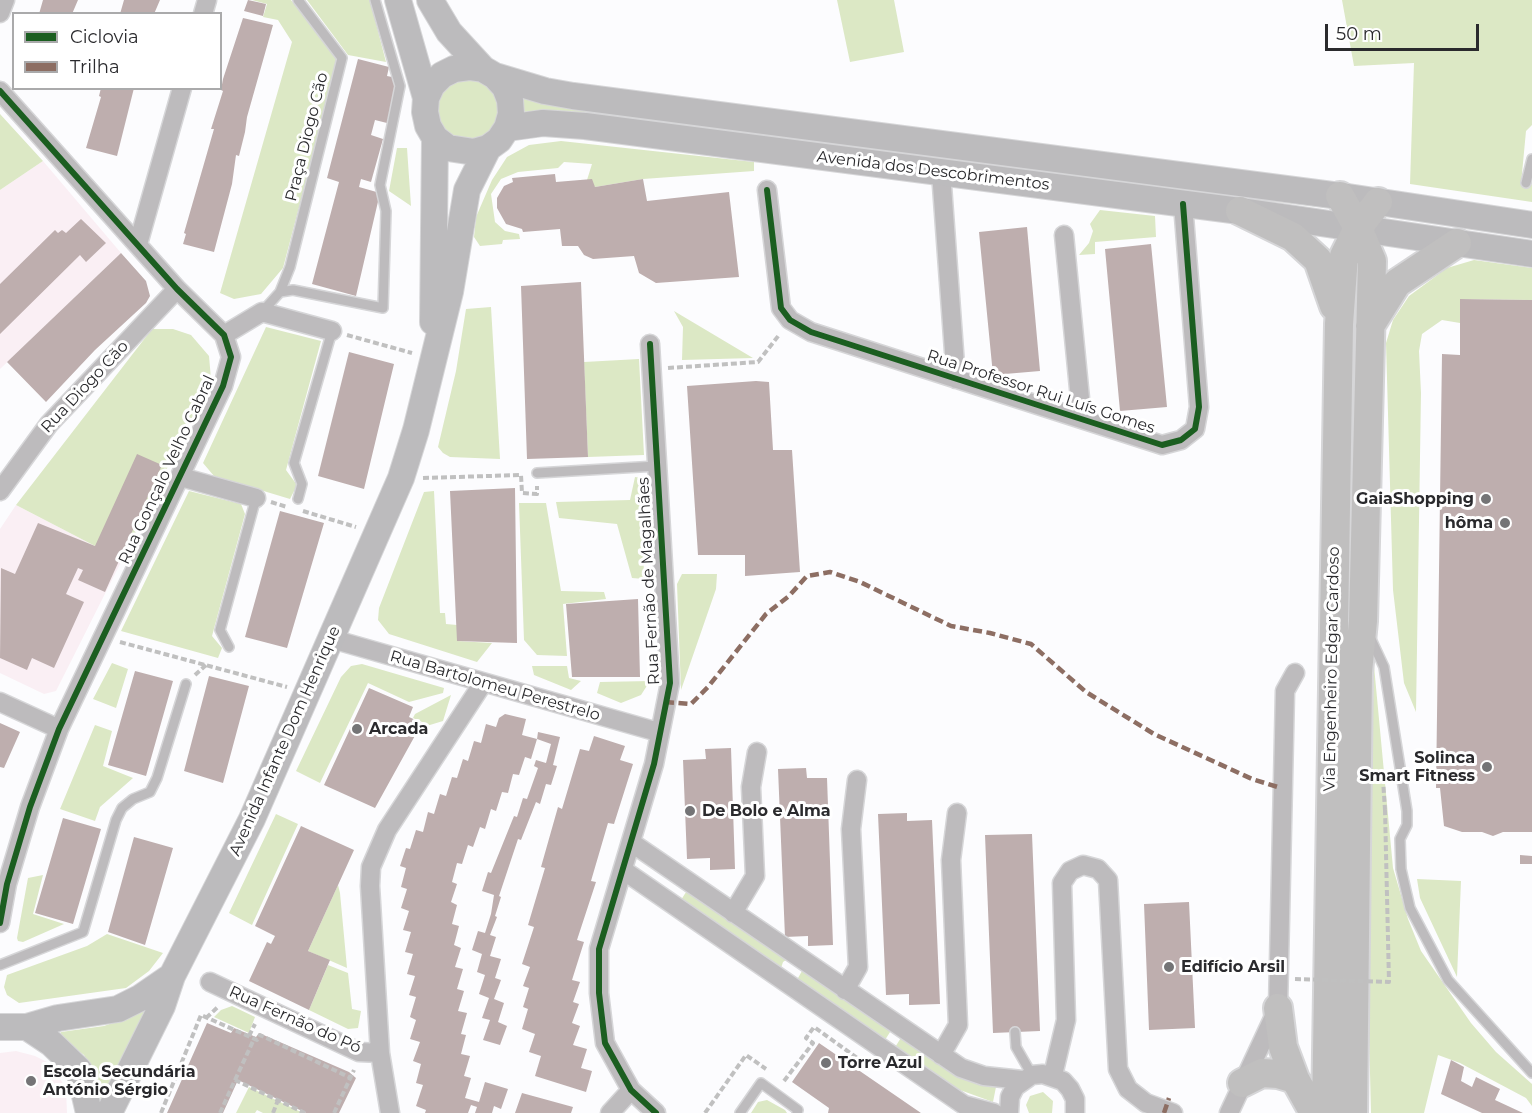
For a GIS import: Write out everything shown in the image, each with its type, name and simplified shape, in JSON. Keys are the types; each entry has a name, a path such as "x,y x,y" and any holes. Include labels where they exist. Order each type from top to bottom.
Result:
{"main road":[{"name":"Avenida Infante Dom Henrique","path":"398,0 426,98 425,112 428,126 435,138 433,358"},
{"path":"430,0 449,32 504,87 510,100 511,114 507,128"},
{"path":"426,98 432,86 442,75 454,69 469,67 489,73"},
{"name":"Avenida dos Descobrimentos","path":"489,73 545,91 573,96 1340,196 1532,225"},
{"name":"Avenida dos Descobrimentos","path":"507,128 543,123 585,126 1183,204 1532,254"},
{"name":"Avenida Infante Dom Henrique","path":"109,1113 162,1006 172,976 252,819 401,478 450,292 465,198 488,148 499,140 507,128"},
{"path":"435,138 448,148 460,152 474,153 488,148"},
{"path":"1340,196 1358,228 1378,202"},
{"path":"1240,212 1293,237 1318,260 1328,283 1339,324"},
{"name":"Via Engenheiro Edgar Cardoso","path":"1353,1113 1358,672 1363,621 1371,261 1358,228"},
{"name":"Via Engenheiro Edgar Cardoso","path":"1326,1113 1339,324 1344,256 1358,228"},
{"path":"1369,327 1397,283 1457,243"},
{"path":"0,1027 27,1027 58,1018 118,1010 172,976"},
{"path":"1278,1008 1283,1047 1295,1079 1314,1113"},
{"path":"27,1027 51,1043 78,1070 89,1113"},
{"path":"1242,1083 1262,1073 1295,1079"}],"street":[{"path":"0,13 4,0"},
{"path":"138,244 181,90"},
{"path":"0,91 177,289 224,334 262,312 332,331"},
{"path":"941,172 956,379"},
{"path":"767,190 781,308 790,320"},
{"name":"Rua Professor Rui Luís Gomes","path":"790,320 811,332 1162,445 1181,440 1195,429 1199,407 1183,204"},
{"path":"1064,235 1082,419"},
{"name":"Rua Diogo Cão","path":"1,489 49,424 177,289"},
{"name":"Rua Gonçalo Velho Cabral","path":"0,923 7,884 30,807 59,729 223,386 231,357 224,334"},
{"name":"Rua Fernão de Magalhães","path":"650,344 670,683 658,732 654,764 599,949 598,993 605,1043 631,1090 656,1113"},
{"path":"181,477 256,498"},
{"name":"Rua Bartolomeu Perestrelo","path":"332,639 658,732"},
{"path":"1229,1113 1278,1008 1285,691 1295,673"},
{"path":"390,1113 380,1053 370,886 371,867 387,830 483,683"},
{"path":"0,702 59,729"},
{"path":"734,913 755,876 751,787 757,752"},
{"path":"845,990 858,967 851,829 858,780"},
{"path":"941,1055 958,1025 951,860 957,813"},
{"path":"632,843 961,1068 984,1076 1027,1078 1053,1076 1070,1089 1075,1099 1075,1113"},
{"path":"1053,1076 1066,1020 1062,883 1070,871 1083,865 1098,868 1108,880 1118,1069 1128,1089 1146,1103 1173,1113"},
{"path":"623,870 964,1105 994,1113"},
{"path":"786,983 791,966 801,960"},
{"name":"Rua Fernão do Pó","path":"210,982 359,1052 380,1053"},
{"path":"1009,1113 1010,1097 1027,1078"},
{"path":"610,1113 631,1090"}],"lane":[{"name":"Praça Diogo Cão","path":"262,312 280,292 290,267 342,58 298,0"},
{"path":"280,292 293,290 383,308 386,211 380,185 400,86 375,0"},
{"path":"1526,183 1532,159"},
{"path":"298,500 302,484 294,463 332,331"},
{"path":"537,473 657,466"},
{"path":"229,647 220,630 256,498"},
{"path":"1363,621 1384,667 1407,811 1407,825 1400,839 1401,869 1410,908 1448,980 1532,1073"},
{"path":"0,965 83,932 116,820 122,808 133,798 150,792 158,778 186,684"},
{"path":"1015,1032 1016,1047 1027,1078"},
{"path":"740,1113 761,1083 798,1110 797,1113"}],"path":[{"path":"652,369 758,362 790,320"},
{"path":"332,331 433,358"},
{"path":"401,478 521,475 522,493"},
{"path":"287,507 377,533"},
{"path":"103,638 308,692"},
{"path":"1294,979 1389,982 1385,810"},
{"path":"161,1113 201,1016 254,1039 258,1040 260,1035 352,1076 334,1113"},
{"path":"777,1077 785,1082 813,1043 806,1038 814,1027 871,1068"},
{"path":"220,1113 254,1039"},
{"path":"705,1113 746,1055 770,1071"},
{"path":"235,1080 305,1113"},
{"path":"273,1113 278,1100"}],"shaded area":[{"path":"43,161 121,253 0,369 0,190"},
{"path":"16,505 122,560 56,691 44,694 0,673 0,529"},
{"name":"Escola Secundária António Sérgio","path":"16,1051 47,1062 57,1073 66,1089 67,1113 0,1113 0,1053"}],"green space":[{"path":"252,0 291,0 338,59 283,268 261,294 234,299 220,293 292,42 278,20 263,17 267,4"},
{"path":"307,0 370,0 386,62 348,55"},
{"path":"837,0 894,0 904,52 850,62"},
{"path":"1342,0 1532,0 1532,125 1526,131 1521,184 1529,187 1532,184 1532,202 1410,184 1414,63 1354,66"},
{"path":"468,79 480,81 490,88 497,98 499,110 497,122 490,132 480,139 468,141 456,139 446,132 439,122 437,110 439,98 446,88 456,81"},
{"path":"521,94 1328,204 1327,208 609,116 552,110 522,117"},
{"path":"0,114 43,161 0,190"},
{"path":"561,141 754,162 754,171 643,179 595,187 587,180 592,164 564,162 558,168 518,172 501,179 491,194 495,222 505,231 519,234 520,239 503,240 502,244 480,246 474,237 476,217 492,180 507,157 529,145"},
{"path":"397,148 407,148 411,206 389,191"},
{"path":"1100,210 1155,216 1156,237 1095,242 1095,254 1079,255 1089,243 1093,231 1090,224"},
{"path":"1474,260 1532,268 1532,300 1461,299 1460,323 1442,320 1422,334 1419,351 1421,393 1416,712 1404,683 1393,590 1386,343 1393,320 1409,296 1447,268"},
{"path":"491,307 500,459 450,457 438,447 456,371 466,309"},
{"path":"674,311 753,358 682,360 683,327"},
{"path":"266,327 321,341 286,470 297,485 290,499 214,476 203,463"},
{"path":"152,329 173,329 191,335 209,356 211,379 122,560 16,505"},
{"path":"639,359 644,455 588,457 584,362"},
{"path":"635,477 642,478 644,579 632,578 617,524 559,518 556,502 630,500"},
{"path":"189,491 241,504 245,514 212,636 222,648 218,658 121,631"},
{"path":"434,491 440,613 445,613 446,624 457,625 457,641 492,643 477,662 389,634 378,620 379,608 424,492"},
{"path":"519,503 546,503 561,591 604,592 606,599 563,604 567,656 537,655 524,640"},
{"path":"682,574 717,574 716,589 681,690 677,584"},
{"path":"112,663 128,669 116,708 93,699"},
{"path":"362,664 444,688 443,693 409,702 368,683 320,783 296,771 341,677 351,666"},
{"path":"532,666 567,666 569,678 581,681 571,690 534,675"},
{"path":"1374,666 1393,868 1408,919 1421,951 1471,1023 1496,1052 1532,1084 1532,1106 1526,1098 1460,1063 1438,1055 1424,1113 1371,1113 1367,952"},
{"path":"650,681 641,695 621,703 597,693 600,682"},
{"path":"451,695 443,721 420,728 422,722 413,718 415,714"},
{"path":"95,725 112,731 103,766 133,778 100,807 95,821 60,809"},
{"path":"276,814 298,824 252,925 229,913"},
{"path":"43,875 33,914 64,924 23,942 18,941 28,878"},
{"path":"1417,879 1461,881 1457,977 1420,898"},
{"path":"338,885 340,893 347,968 308,951"},
{"path":"688,889 789,958 783,962 780,971 681,900"},
{"path":"107,934 163,953 149,971 126,988 19,1003 7,995 4,987 7,975 87,946"},
{"path":"328,965 348,973 352,1009 361,1011 358,1028 348,1029 309,1010"},
{"path":"802,971 807,971 892,1029 885,1040 800,984 798,978"},
{"path":"153,1002 103,1107 93,1073 84,1055 58,1036 61,1032 104,1026 132,1016"},
{"path":"232,1006 255,1017 249,1033 214,1017 221,1010"},
{"path":"902,1036 958,1075 975,1083 996,1087 993,1102 949,1086 894,1049"},
{"path":"249,1087 303,1113 263,1113 257,1110 255,1113 236,1113"},
{"path":"1043,1092 1053,1101 1052,1113 1029,1113 1026,1105 1030,1096"},
{"path":"767,1100 787,1113 751,1113 758,1102"}],"building":[{"path":"43,0 78,0 73,12 40,12"},
{"path":"124,0 160,0 155,12 121,12"},
{"path":"248,0 266,4 263,16 244,11"},
{"path":"243,18 273,25 247,117 239,156 236,155 232,184 214,252 183,244 186,234 184,233 214,129 211,129 223,91 221,90"},
{"path":"358,59 389,67 387,76 397,78 387,123 375,120 371,135 383,139 371,182 361,179 359,187 380,193 356,296 312,284 339,182 327,178"},
{"path":"100,90 134,90 117,156 86,148 101,97 99,96"},
{"path":"555,174 556,182 592,179 595,187 643,179 647,201 729,192 739,277 656,283 639,273 634,256 593,259 584,255 578,246 562,246 560,229 523,232 522,229 506,224 497,208 497,198 504,186 513,182 512,178"},
{"path":"81,219 106,243 86,262 80,255 0,334 0,284 55,230 58,233 62,230 66,233"},
{"path":"1027,227 1040,371 993,375 979,232"},
{"path":"1151,244 1167,407 1120,411 1105,249"},
{"path":"121,253 146,281 150,296 146,303 95,350 46,402 7,362"},
{"path":"581,282 588,457 527,459 521,286"},
{"name":"GaiaShopping","path":"1460,299 1532,300 1532,832 1503,832 1493,836 1482,832 1462,832 1444,826 1440,788 1436,788 1442,354 1460,355"},
{"path":"349,352 394,364 364,489 318,476"},
{"path":"769,382 773,450 792,450 800,572 745,576 745,555 698,555 687,386"},
{"path":"137,454 162,465 105,592 78,580 83,570 78,568 66,594 84,602 54,668 32,658 27,670 0,658 1,568 15,574 38,523 95,546"},
{"path":"515,488 517,643 457,641 450,491"},
{"path":"280,511 324,523 287,648 245,637"},
{"path":"638,599 640,677 572,677 566,604"},
{"path":"135,671 173,681 146,776 108,765"},
{"path":"209,676 249,686 223,783 184,771"},
{"path":"369,688 413,707 409,717 422,723 375,808 324,785"},
{"path":"505,714 526,719 522,735 537,739 531,759 525,757 519,775 513,774 508,793 502,792 496,811 491,809 485,829 480,827 473,847 468,845 462,864 457,863 452,882 457,884 451,902 457,905 452,924 459,926 454,945 461,948 455,967 463,969 457,989 464,991 458,1011 467,1013 461,1034 466,1035 461,1054 470,1056 464,1076 471,1078 465,1098 479,1102 485,1082 508,1089 501,1109 494,1106 492,1113 475,1113 477,1107 471,1105 468,1113 425,1113 426,1110 416,1106 423,1085 416,1083 421,1064 413,1061 420,1042 410,1039 416,1020 410,1017 416,997 409,995 415,976 407,974 413,954 405,952 411,932 403,930 409,911 401,908 407,889 401,887 406,868 400,866 406,848 410,849 416,830 423,832 428,812 434,814 440,794 446,796 452,777 457,778 463,759 468,761 474,741 481,743 486,724 496,727 499,718"},
{"path":"0,723 20,732 4,768 0,767"},
{"path":"538,732 560,737 553,765 557,766 551,785 546,784 540,804 536,802 521,840 518,839 499,896 501,897 495,916 497,917 490,935 496,937 490,956 501,959 495,978 501,980 494,999 504,1003 498,1022 507,1026 500,1045 483,1040 490,1020 482,1018 489,998 479,994 485,975 477,972 482,954 472,950 478,931 485,933 491,914 494,895 482,891 488,872 491,873 514,816 517,817 523,798 527,799 538,768 534,766 536,760 546,763 551,744 537,739"},
{"path":"594,736 625,746 620,760 633,764 614,824 608,823 591,881 596,882 577,940 584,942 572,980 580,982 573,1002 579,1004 572,1023 580,1026 573,1045 587,1049 581,1068 592,1071 586,1092 535,1076 541,1056 529,1052 535,1034 522,1029 528,1009 523,1007 529,988 523,986 530,967 522,964 534,927 528,925 545,868 541,867 558,807 562,809 580,749 589,751"},
{"path":"731,748 735,869 710,870 710,858 687,859 683,760 706,759 705,749"},
{"path":"806,768 807,778 827,778 833,945 808,946 808,936 785,937 778,769"},
{"path":"907,813 907,821 932,820 940,1004 909,1005 909,994 886,995 878,814"},
{"path":"63,818 101,829 73,924 35,913"},
{"path":"301,826 354,850 308,951 330,960 309,1010 249,981 267,942 271,944 275,936 255,926"},
{"path":"1032,834 1040,1031 993,1033 985,835"},
{"path":"134,837 173,848 145,945 108,932"},
{"path":"1520,855 1532,856 1532,864 1520,864"},
{"name":"Edifício Arsil","path":"1189,902 1195,1028 1149,1030 1144,904"},
{"path":"207,1023 231,1033 234,1028 256,1037 259,1033 349,1072 356,1078 339,1113 306,1113 238,1080 223,1113 167,1113"},
{"name":"Torre Azul","path":"819,1043 921,1113 828,1113 829,1108 792,1082"},
{"path":"1451,1060 1464,1067 1461,1081 1472,1087 1476,1077 1500,1089 1495,1100 1523,1113 1482,1113 1441,1094"},
{"path":"522,1093 573,1107 571,1113 515,1113"}],"marked path":[{"path":"665,702 691,704 708,687 766,614 789,596 807,576 830,572 860,582 951,626 1031,644 1086,692 1154,734 1252,779 1281,788"},
{"path":"1164,1113 1169,1098"}],"cycle path":[{"path":"0,91 177,289 224,335 231,357 223,386 59,729 30,807 7,884 0,923"},
{"path":"767,190 781,308 790,320 811,332 1162,445 1181,440 1195,429 1199,407 1183,204"},
{"path":"650,344 670,683 654,764 599,949 599,993 605,1043 631,1090 656,1113"}],"place":[{"name":"GaiaShopping","path":"1486,499"},
{"name":"hôma","path":"1505,523"},
{"name":"Arcada","path":"357,729"},
{"name":"Solinca Smart Fitness","path":"1487,767"},
{"name":"De Bolo e Alma","path":"690,811"},
{"name":"Edifício Arsil","path":"1169,967"},
{"name":"Torre Azul","path":"826,1063"},
{"name":"Escola Secundária António Sérgio","path":"31,1081"}]}
